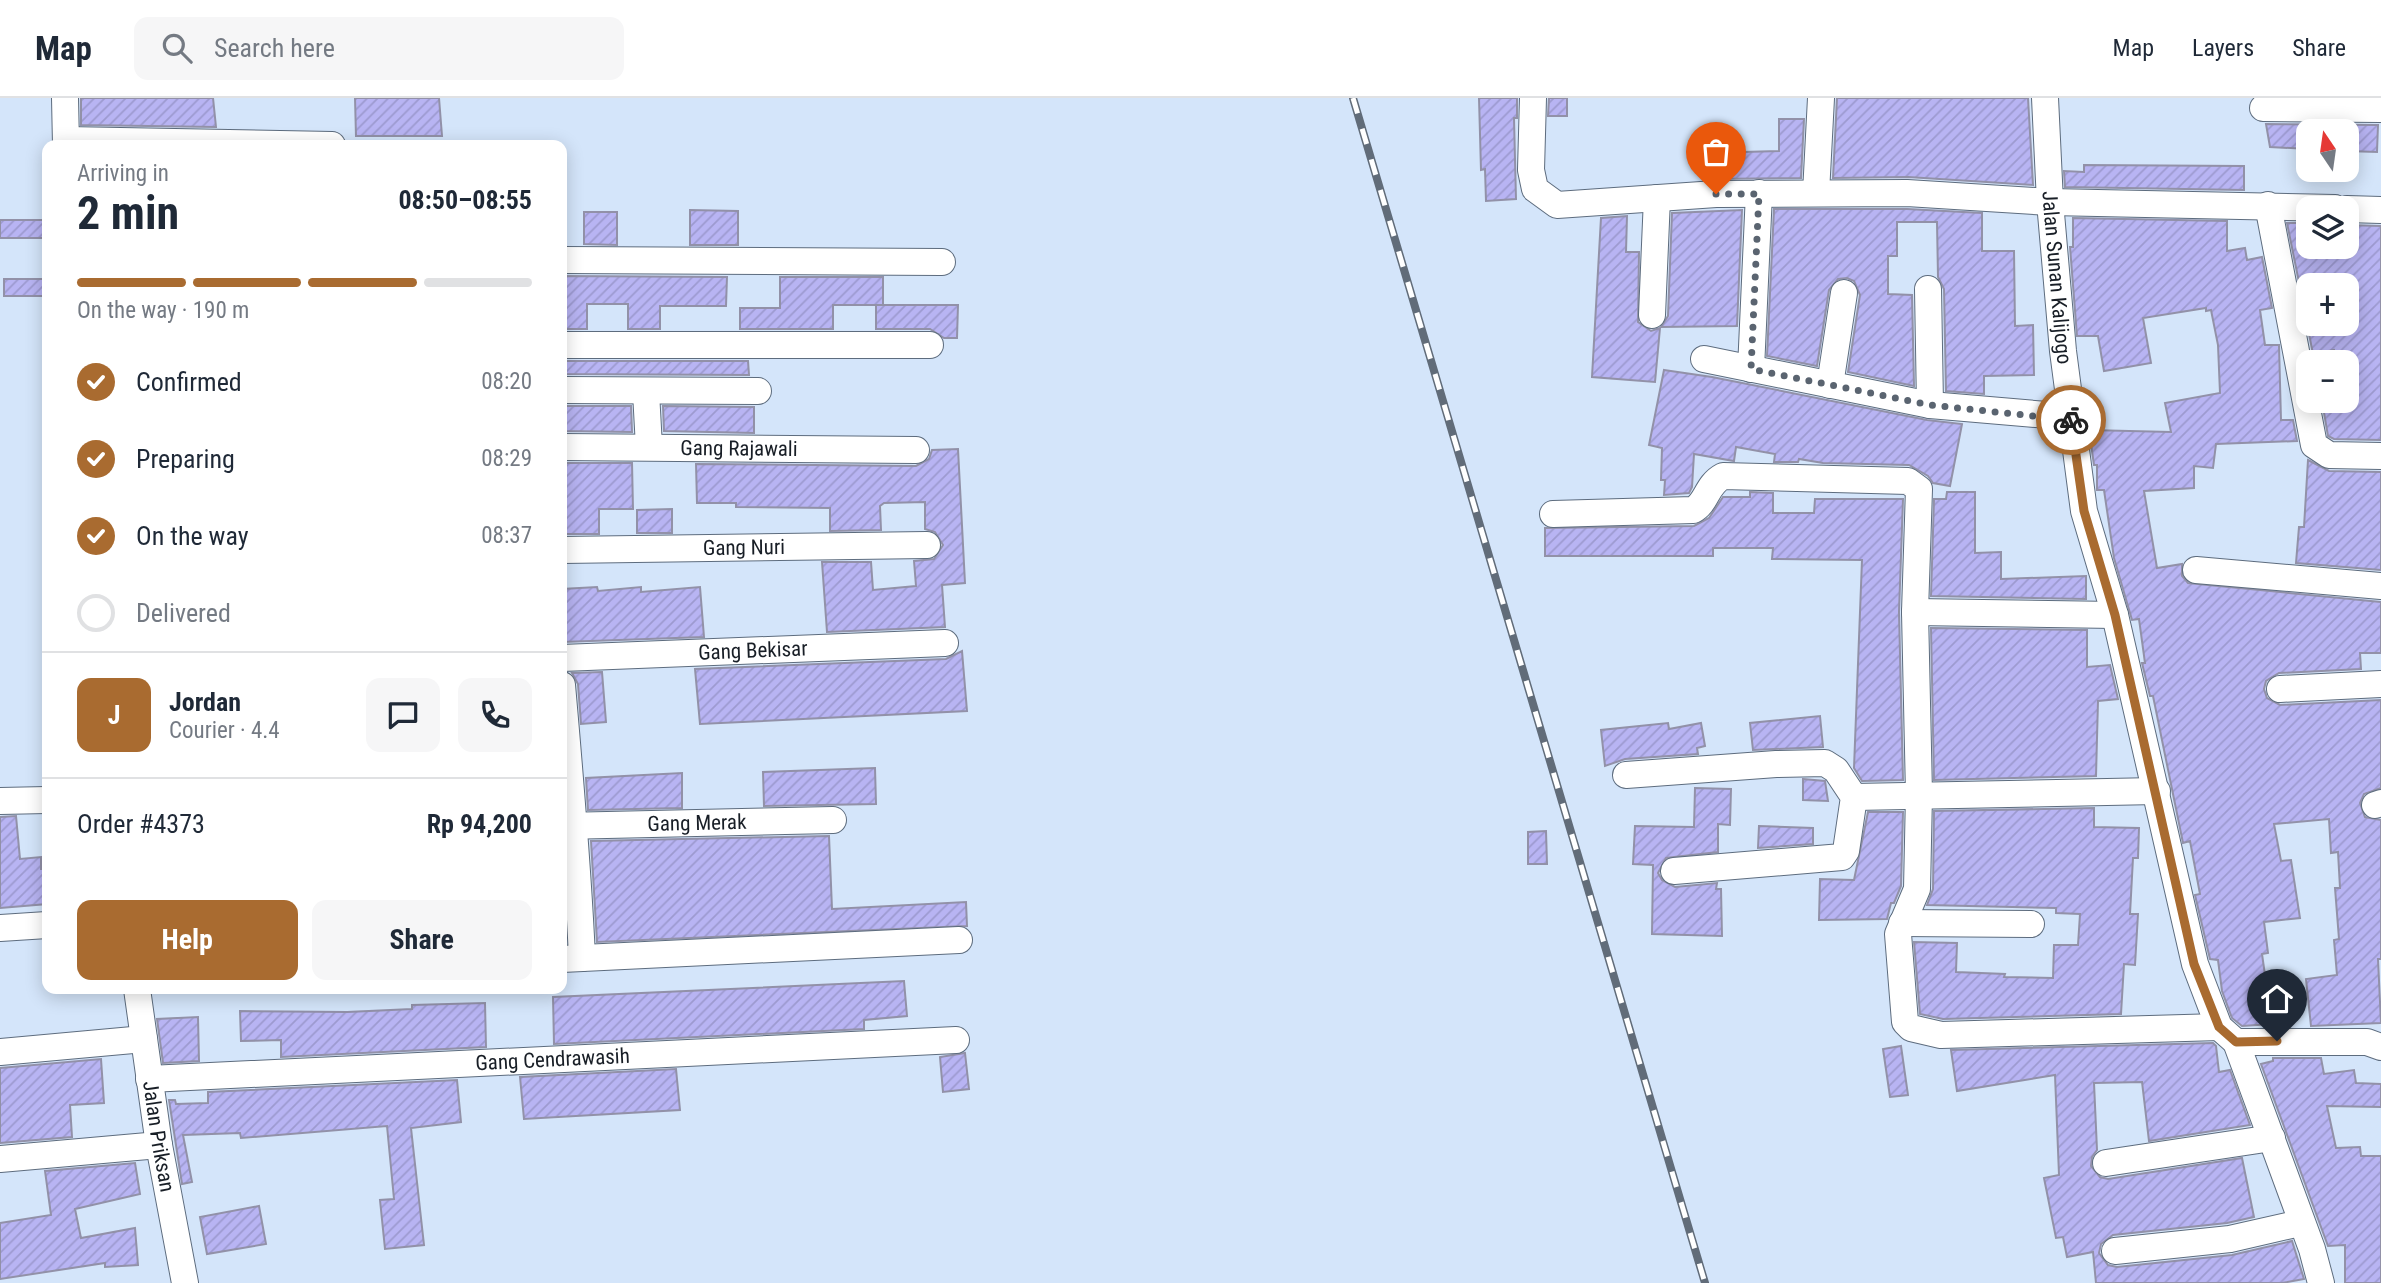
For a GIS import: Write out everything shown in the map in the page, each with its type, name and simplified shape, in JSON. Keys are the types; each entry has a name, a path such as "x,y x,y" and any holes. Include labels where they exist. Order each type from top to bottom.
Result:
{"street":[{"path":"65,98 66,140"},
{"path":"1534,98 1531,170 1535,189 1542,197 1557,205 1759,194 1907,193 2050,202 2296,206"},
{"path":"1816,193 1821,98"},
{"name":"Jalan Sunan Kalijogo","path":"2045,98 2050,202 2071,418 2084,511 2115,615 2157,791 2194,964 2228,1034 2272,1138 2300,1223 2312,1249 2321,1283"},
{"path":"2263,108 2381,109"},
{"path":"1751,369 1759,194"},
{"path":"1651,315 1657,198"},
{"path":"2268,205 2314,445 2329,455 2381,456"},
{"path":"2359,209 2381,210"},
{"path":"567,260 942,262"},
{"path":"1928,289 1930,405"},
{"path":"1829,385 1844,293"},
{"path":"567,345 930,345"},
{"path":"1703,359 1930,405 2071,418"},
{"path":"567,390 758,391"},
{"path":"646,392 649,447"},
{"name":"Gang Rajawali","path":"567,447 916,450"},
{"path":"1553,514 1693,510 1700,507 1709,486 1723,476 1908,481 1919,489 1915,612 1919,794 1917,889 1898,933 1902,1012 1905,1022 1911,1028 1941,1035 2228,1034 2367,1042 2381,1047"},
{"name":"Gang Nuri","path":"567,550 928,545"},
{"path":"2196,570 2381,586"},
{"path":"1915,612 2115,615"},
{"name":"Gang Bekisar","path":"567,658 945,643"},
{"path":"2280,689 2381,684"},
{"path":"1626,775 1825,763 1836,770 1854,797 1842,857 1674,871"},
{"path":"1854,797 2157,791"},
{"path":"0,801 42,800"},
{"path":"567,800 572,958 959,940"},
{"name":"Gang Merak","path":"569,826 833,820"},
{"path":"1902,923 2031,924"},
{"path":"0,928 42,925"},
{"name":"Jalan Priksan","path":"138,994 159,1145 185,1283"},
{"path":"0,1052 144,1039"},
{"name":"Gang Cendrawasih","path":"149,1079 956,1040"},
{"path":"2106,1163 2272,1138"},
{"path":"0,1159 159,1145"},
{"path":"2115,1251 2230,1239 2300,1223"}],"building":[{"path":"81,98 213,98 216,127 81,125"},
{"path":"355,98 439,98 442,136 356,136"},
{"path":"1479,98 1517,98 1517,118 1514,118 1516,199 1486,201 1485,169 1481,170"},
{"path":"1549,98 1567,98 1567,116 1548,116"},
{"path":"1837,98 2028,98 2033,185 1908,177 1833,178"},
{"path":"1779,119 1804,119 1801,178 1707,179 1707,153 1779,151"},
{"path":"2266,124 2296,124 2296,148 2270,147"},
{"path":"2359,125 2378,125 2377,152 2359,151"},
{"path":"2084,165 2244,166 2244,190 2065,187 2064,171 2084,172"},
{"path":"1774,209 1907,209 1982,213 1982,251 2014,251 2015,326 2033,325 2034,375 1984,376 1984,394 1946,391 1944,289 1938,277 1937,222 1897,222 1897,256 1888,256 1888,294 1912,295 1914,386 1848,372 1860,295 1854,281 1847,278 1838,279 1829,290 1817,366 1767,356"},
{"path":"690,210 738,211 738,245 690,245"},
{"path":"1742,210 1737,326 1661,327 1668,316 1672,213"},
{"path":"584,212 617,212 617,245 584,244"},
{"path":"1627,216 1626,252 1639,252 1638,322 1651,331 1660,328 1655,382 1592,377 1601,218"},
{"path":"2073,218 2227,221 2227,251 2245,248 2247,260 2262,257 2272,308 2260,310 2265,345 2279,345 2281,420 2293,420 2297,441 2216,444 2213,468 2194,466 2194,488 2144,491 2157,568 2182,564 2182,576 2188,583 2381,602 2381,653 2360,653 2361,669 2279,673 2266,681 2264,689 2267,698 2280,705 2381,700 2381,788 2364,794 2360,803 2365,817 2381,820 2381,959 2378,959 2381,1023 2311,1026 2306,979 2337,975 2334,940 2339,939 2335,888 2340,888 2338,852 2331,853 2329,819 2274,824 2281,861 2291,860 2300,918 2264,922 2268,953 2262,954 2272,1024 2242,1026 2232,1018 2222,991 2218,960 2210,959 2195,895 2200,894 2190,841 2183,843 2153,696 2150,696 2142,663 2145,663 2139,619 2132,620 2114,558 2104,490 2097,490 2097,465 2094,465 2089,430 2171,432 2165,403 2220,393 2218,345 2211,310 2206,311 2206,308 2143,318 2151,363 2104,371 2098,336 2077,336 2070,247 2073,247"},
{"path":"0,220 42,220 42,238 0,238"},
{"path":"2287,223 2296,223 2296,259 2359,259 2359,225 2381,226 2381,440 2334,439 2328,436 2324,413 2359,413 2359,350 2312,350 2309,336 2359,336 2359,273 2297,273"},
{"path":"567,276 727,277 726,306 660,306 660,329 628,329 628,304 587,304 587,329 567,329"},
{"path":"780,277 883,277 883,305 833,305 833,329 740,329 740,308 780,308"},
{"path":"4,279 42,279 42,296 4,296"},
{"path":"876,305 958,305 957,338 944,338 930,329 876,329"},
{"path":"567,361 748,361 749,375 567,374"},
{"path":"1664,370 1927,420 1962,424 1950,486 1933,483 1928,476 1909,465 1823,463 1799,459 1798,462 1774,462 1775,454 1736,447 1734,461 1694,454 1692,487 1689,493 1664,495 1665,480 1661,480 1662,448 1649,445"},
{"path":"567,406 631,406 632,432 567,431"},
{"path":"663,406 754,407 754,433 664,431"},
{"path":"958,449 965,583 942,585 945,627 827,632 822,562 871,562 873,590 916,586 914,561 934,559 943,545 935,532 925,529 925,502 884,503 880,506 881,530 830,531 830,508 736,507 736,503 697,503 696,464 916,466 929,459 932,450"},
{"path":"2308,460 2329,471 2381,472 2381,570 2296,563 2299,527 2304,527"},
{"path":"567,463 632,463 633,509 599,509 599,534 567,534"},
{"path":"1750,492 1773,493 1773,513 1814,513 1815,499 1903,499 1899,612 1903,780 1862,781 1854,768 1862,560 1772,559 1773,548 1713,548 1713,556 1545,556 1545,528 1694,526 1709,518 1723,497 1750,497"},
{"path":"1947,492 1975,492 1975,553 2001,552 2001,579 2086,576 2086,599 1931,596 1934,499 1946,499"},
{"path":"672,509 672,533 637,533 637,510"},
{"path":"597,587 598,591 641,587 641,592 700,587 704,637 567,642 567,589"},
{"path":"1931,628 2087,630 2087,667 2110,665 2118,699 2098,701 2096,776 1934,780"},
{"path":"962,651 967,711 700,724 695,669 946,659"},
{"path":"602,672 606,722 581,724 578,684 572,673"},
{"path":"1820,716 1823,747 1753,750 1750,723"},
{"path":"1668,723 1669,729 1701,723 1705,746 1697,748 1698,754 1625,759 1605,766 1601,730"},
{"path":"875,768 876,804 764,806 763,772"},
{"path":"682,773 682,808 588,810 586,778"},
{"path":"1803,779 1825,781 1828,801 1803,800"},
{"path":"1695,788 1731,789 1730,825 1718,824 1718,852 1666,858 1658,873 1662,880 1675,887 1717,883 1716,889 1721,889 1722,936 1652,934 1653,865 1633,864 1635,826 1694,827"},
{"path":"2094,808 2094,827 2139,828 2138,858 2133,858 2130,914 2138,914 2135,965 2124,964 2121,1014 1943,1019 1920,1014 1914,942 1957,943 1956,972 2053,978 2054,945 2078,945 2080,914 2056,913 2056,908 1927,905 1933,889 1934,811"},
{"path":"1868,812 1903,812 1901,886 1894,903 1891,903 1887,919 1819,920 1820,879 1854,880"},
{"path":"16,816 20,859 41,857 42,904 0,908 0,817"},
{"path":"1759,826 1813,828 1813,844 1758,848"},
{"path":"1546,831 1547,864 1528,864 1528,832"},
{"path":"829,836 832,909 966,902 967,926 597,942 591,841"},
{"path":"904,981 907,1016 864,1020 864,1029 554,1044 553,997"},
{"path":"485,1003 486,1047 281,1057 281,1040 241,1041 240,1011 347,1012 412,1009 412,1005"},
{"path":"198,1017 199,1061 163,1063 157,1019"},
{"path":"2213,1043 2216,1046 2219,1072 2230,1070 2250,1125 2149,1141 2142,1082 2094,1083 2097,1150 2092,1157 2091,1166 2100,1177 2108,1179 2242,1158 2254,1217 2227,1223 2113,1235 2101,1244 2099,1253 2108,1265 2117,1267 2232,1255 2292,1241 2304,1279 2282,1283 2096,1283 2093,1252 2067,1257 2063,1237 2056,1238 2044,1178 2059,1175 2055,1075 1957,1091 1951,1050"},
{"path":"1901,1046 1908,1095 1890,1097 1883,1049"},
{"path":"965,1053 969,1089 943,1092 940,1057"},
{"path":"2273,1058 2321,1058 2324,1074 2354,1070 2356,1083 2381,1084 2381,1107 2327,1106 2336,1148 2360,1147 2361,1156 2381,1156 2381,1283 2345,1283 2345,1245 2328,1246 2261,1064 2273,1061"},
{"path":"101,1059 104,1103 70,1105 72,1137 0,1143 0,1068"},
{"path":"676,1069 680,1110 524,1119 520,1077"},
{"path":"457,1080 461,1122 411,1128 424,1245 385,1249 380,1200 394,1199 387,1126 241,1138 240,1133 183,1135 192,1182 182,1184 169,1100 175,1100 176,1104 208,1103 208,1092"},
{"path":"135,1163 140,1194 75,1209 81,1238 135,1228 138,1265 105,1267 105,1263 0,1279 0,1223 51,1215 45,1171"},
{"path":"259,1206 266,1244 207,1254 200,1217"}],"railway":[{"path":"1353,98 1705,1283"}],"way so far":[{"path":"1716,194 1759,194 1751,369 1930,405 2071,420"}],"route":[{"path":"2071,420 2084,511 2115,615 2157,791 2194,964 2219,1027 2236,1042 2277,1041"}]}
